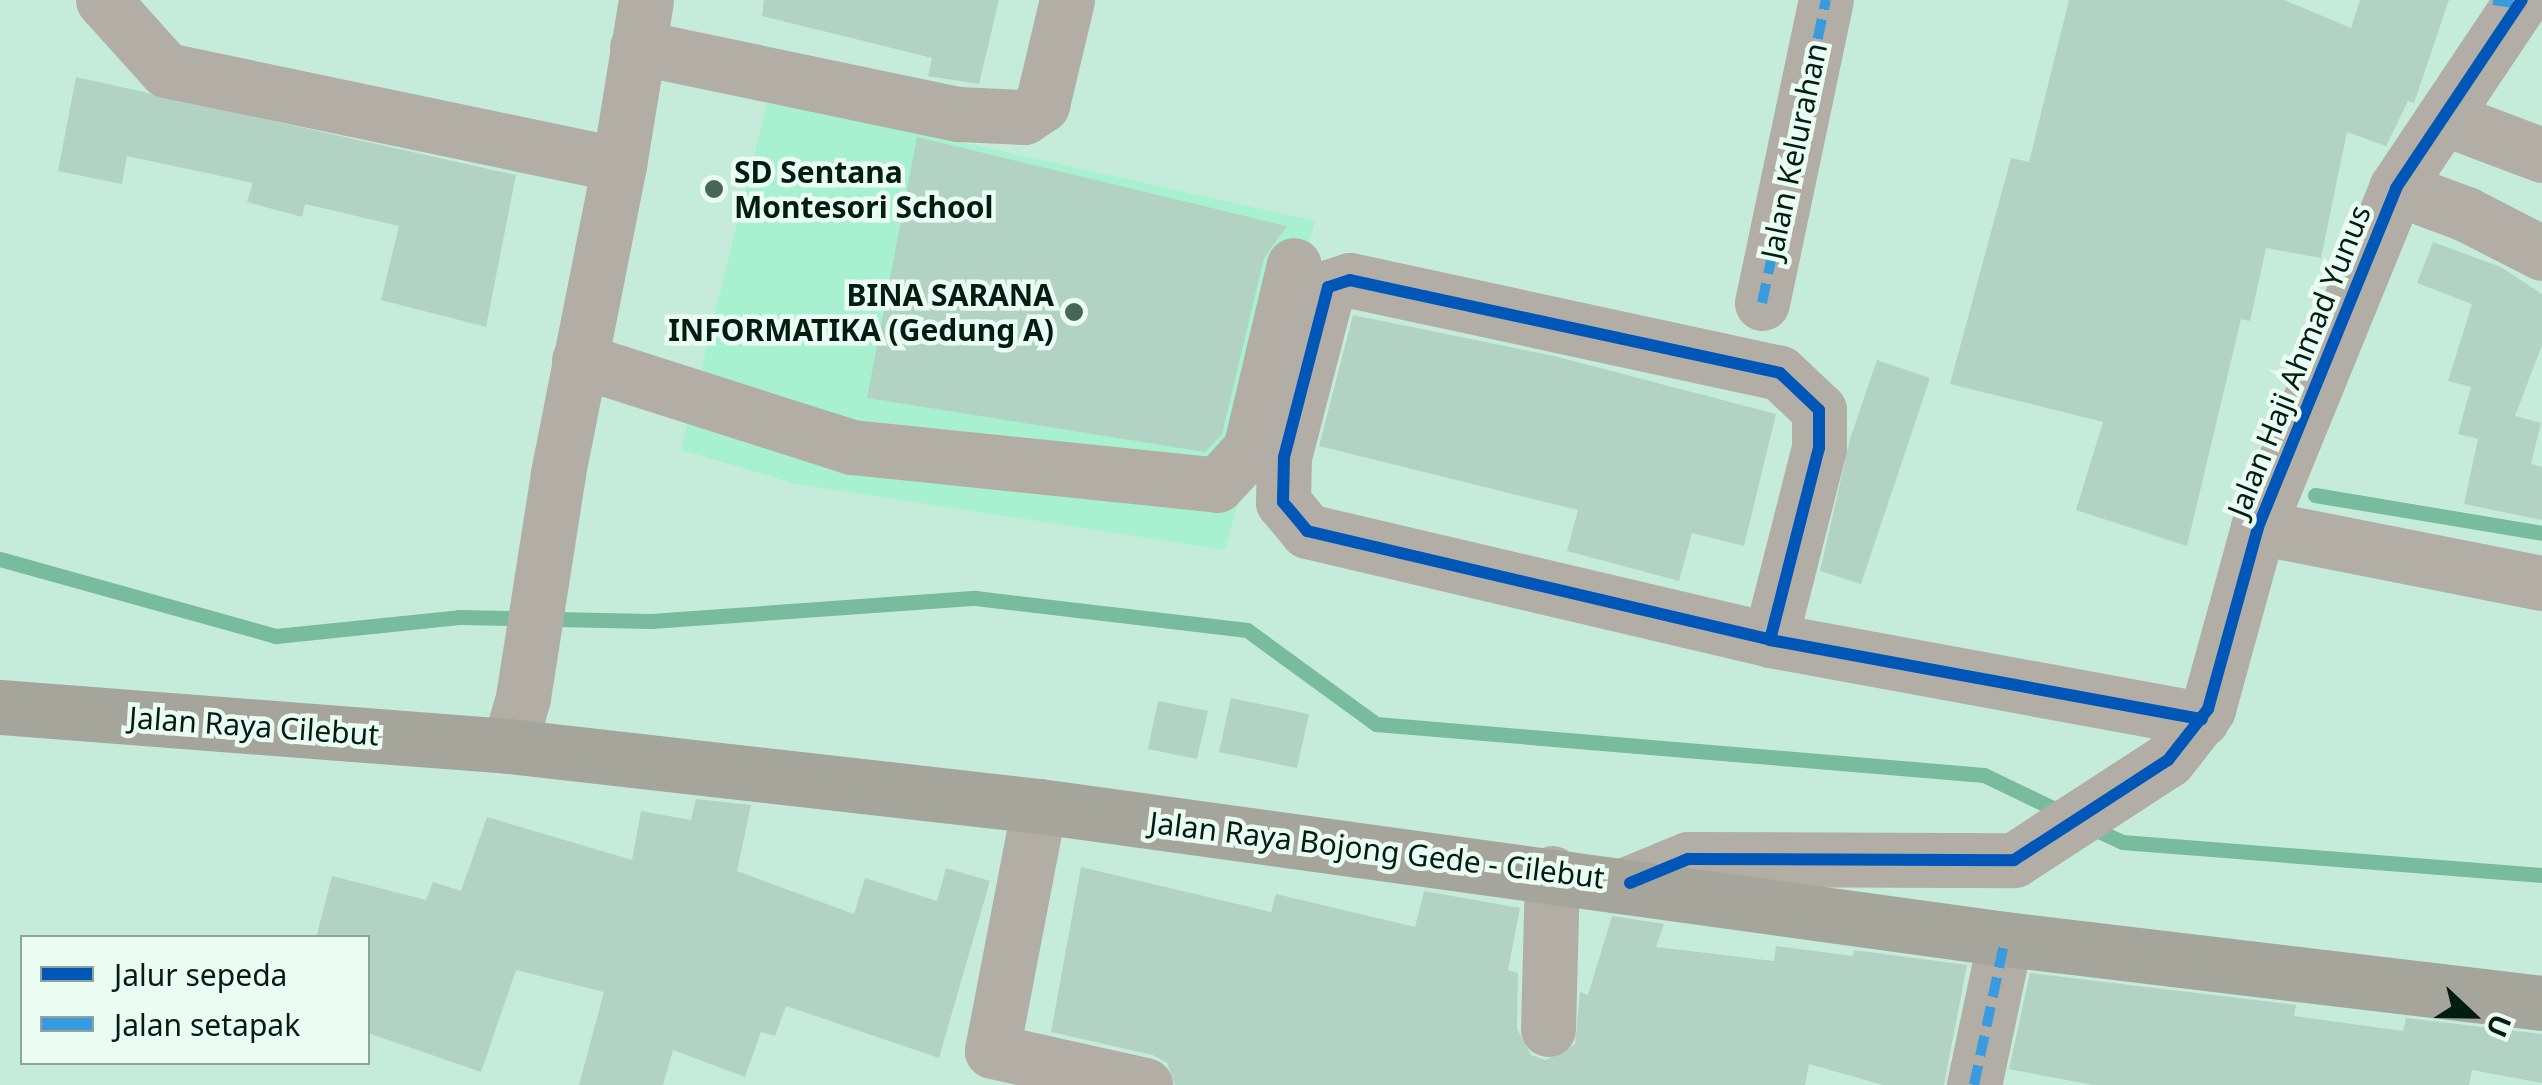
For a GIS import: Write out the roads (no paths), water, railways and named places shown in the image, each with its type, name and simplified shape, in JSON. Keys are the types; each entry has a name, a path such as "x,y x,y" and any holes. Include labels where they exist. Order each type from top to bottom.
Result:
{"main road":[{"name":"Jalan Raya Cilebut","path":"0,707 516,722"},
{"name":"Jalan Raya Bojong Gede - Cilebut","path":"516,722 1039,806 1630,883 2004,939 2542,1003"}],"street":[{"path":"103,0 166,70 619,164"},
{"path":"516,722 579,360 619,164 641,23 958,114 1024,117 1042,105 1067,0"},
{"name":"Jalan Kelurahan","path":"1762,303 1826,0"},
{"name":"Jalan Haji Ahmad Yunus","path":"2185,739 2258,527 2396,188 2444,118 2512,1"},
{"path":"2444,118 2542,154"},
{"path":"2396,188 2466,214 2542,253"},
{"path":"579,360 852,447 1217,485 1250,449 1294,265"},
{"path":"1770,640 1819,448 1819,410 1780,373 1350,280 1328,287 1284,457 1283,502 1307,531 2185,739"},
{"path":"2258,527 2542,583"},
{"path":"1630,883 1688,859 2014,860 2185,739"},
{"path":"1039,806 992,1051 1145,1085"},
{"path":"1548,1029 1552,874"},
{"path":"1974,1085 2004,939"}],"waterway":[{"path":"2315,495 2542,533"},
{"path":"0,559 276,636 459,617 651,621 975,598 1247,630 1376,724 1984,775 2065,814"},
{"path":"2090,827 2122,842 2542,875"}],"place":[{"name":"SD Sentana Montesori School","path":"714,189"},
{"name":"BINA SARANA INFORMATIKA (Gedung A)","path":"1074,312"}]}
